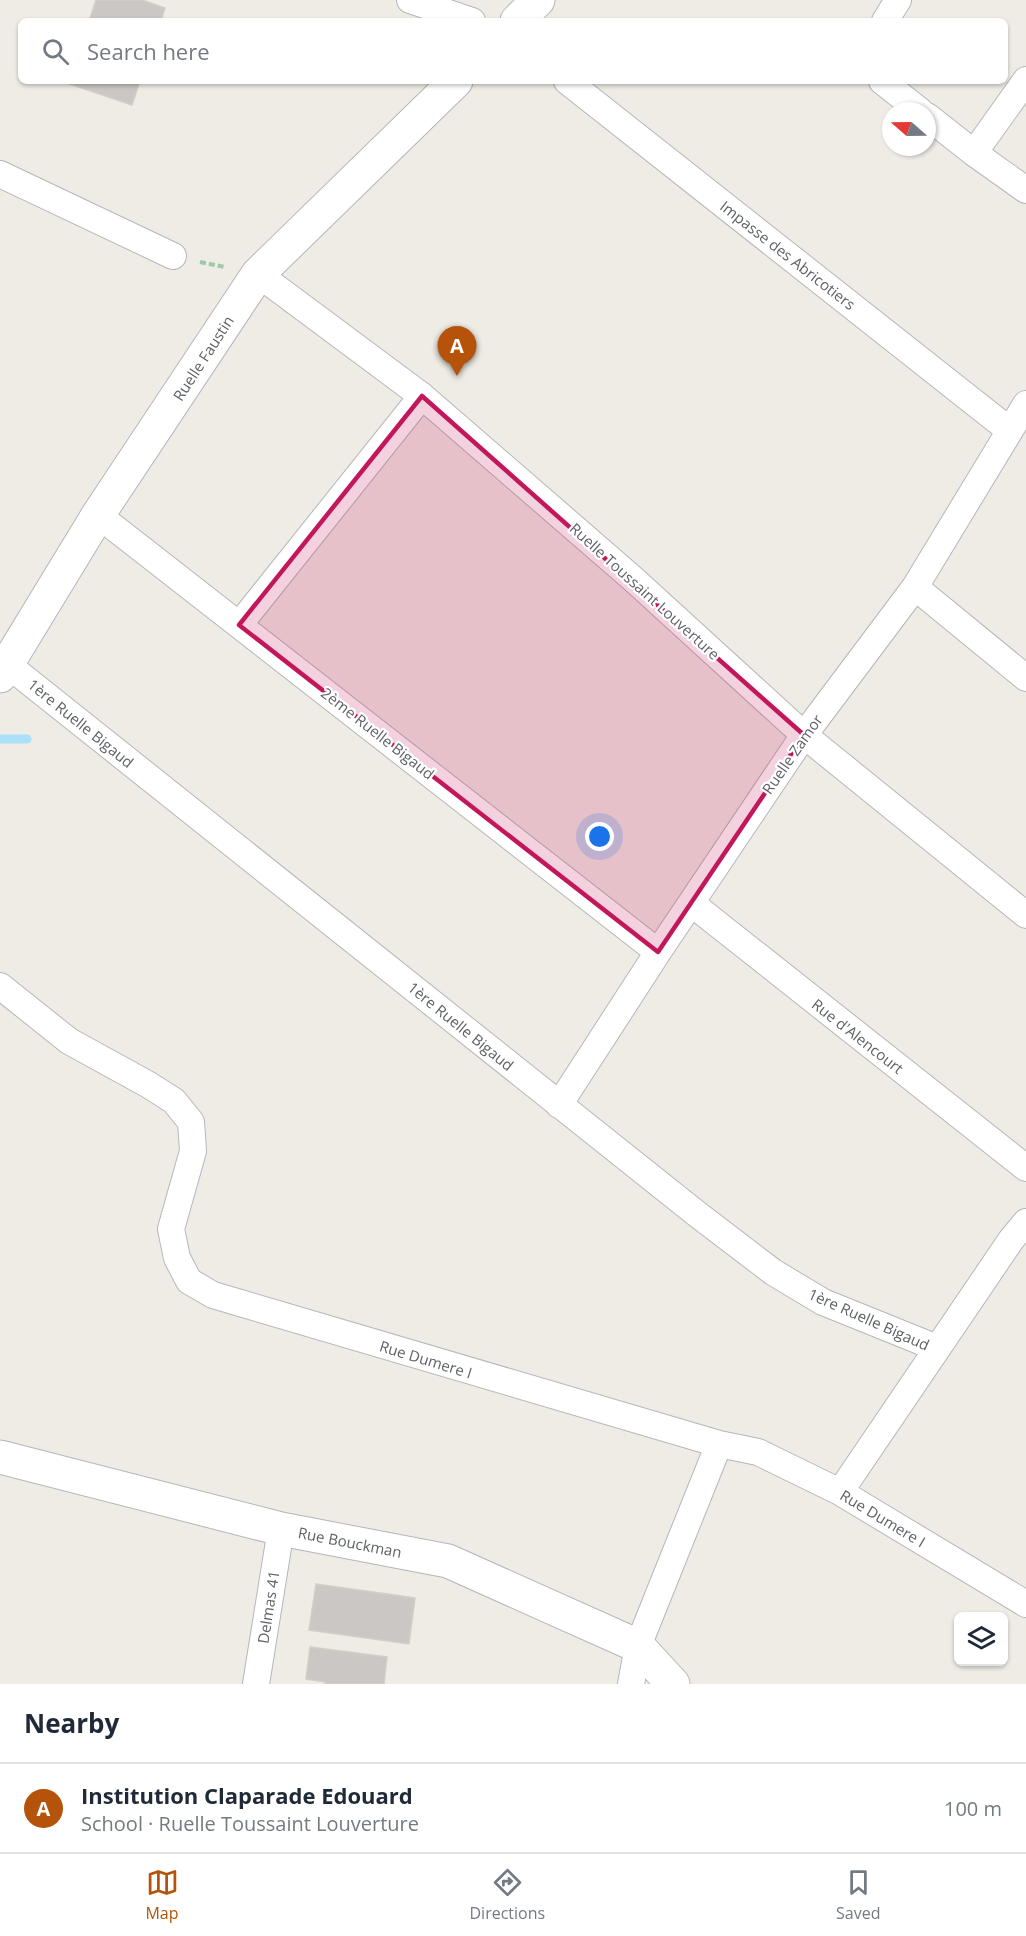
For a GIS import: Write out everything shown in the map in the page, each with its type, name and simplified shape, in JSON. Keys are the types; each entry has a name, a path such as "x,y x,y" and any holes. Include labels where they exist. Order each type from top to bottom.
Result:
{"street":[{"path":"410,0 463,18"},
{"path":"520,18 538,0"},
{"path":"887,18 898,0"},
{"path":"974,153 1026,80"},
{"name":"Ruelle Faustin","path":"4,670 98,515 258,274 453,84"},
{"name":"Impasse des Abricotiers","path":"571,84 1009,430"},
{"path":"886,84 909,102"},
{"path":"936,123 1026,190"},
{"path":"0,174 173,256"},
{"name":"Ruelle Toussaint Louverture","path":"258,274 422,396 632,578 804,735 1026,915"},
{"path":"239,625 422,396"},
{"name":"Ruelle Zamor","path":"559,1105 658,952 804,735 915,587 1026,404"},
{"name":"2ème Ruelle Bigaud","path":"98,515 658,952"},
{"path":"915,587 1026,678"},
{"name":"1ère Ruelle Bigaud","path":"4,670 773,1272 823,1302 938,1348"},
{"name":"Rue d'Alencourt","path":"691,903 1026,1168"},
{"name":"Rue Dumere I","path":"0,986 69,1041 174,1101 191,1122 193,1151 171,1229 177,1258 189,1281 213,1295 719,1444 758,1452 840,1492 1026,1604"},
{"path":"840,1492 938,1348 1021,1237"},
{"path":"631,1684 638,1646 719,1444"},
{"name":"Rue Bouckman","path":"0,1457 281,1529 448,1561 638,1646 673,1684"},
{"name":"Delmas 41","path":"256,1684 281,1529"}],"path":[{"path":"173,256 258,274"}],"highlighted area":[{"path":"422,396 804,735 658,952 239,625"}],"building":[{"path":"96,0 142,0 165,8 162,18 90,18"},
{"path":"70,84 139,84 132,105"},
{"path":"316,1584 415,1598 409,1644 309,1630"},
{"path":"310,1647 387,1657 384,1684 325,1684 325,1682 306,1679"}],"waterway":[{"path":"0,739 27,739"}],"place":[{"name":"Institution Claparade Edouard","path":"457,376"}]}
